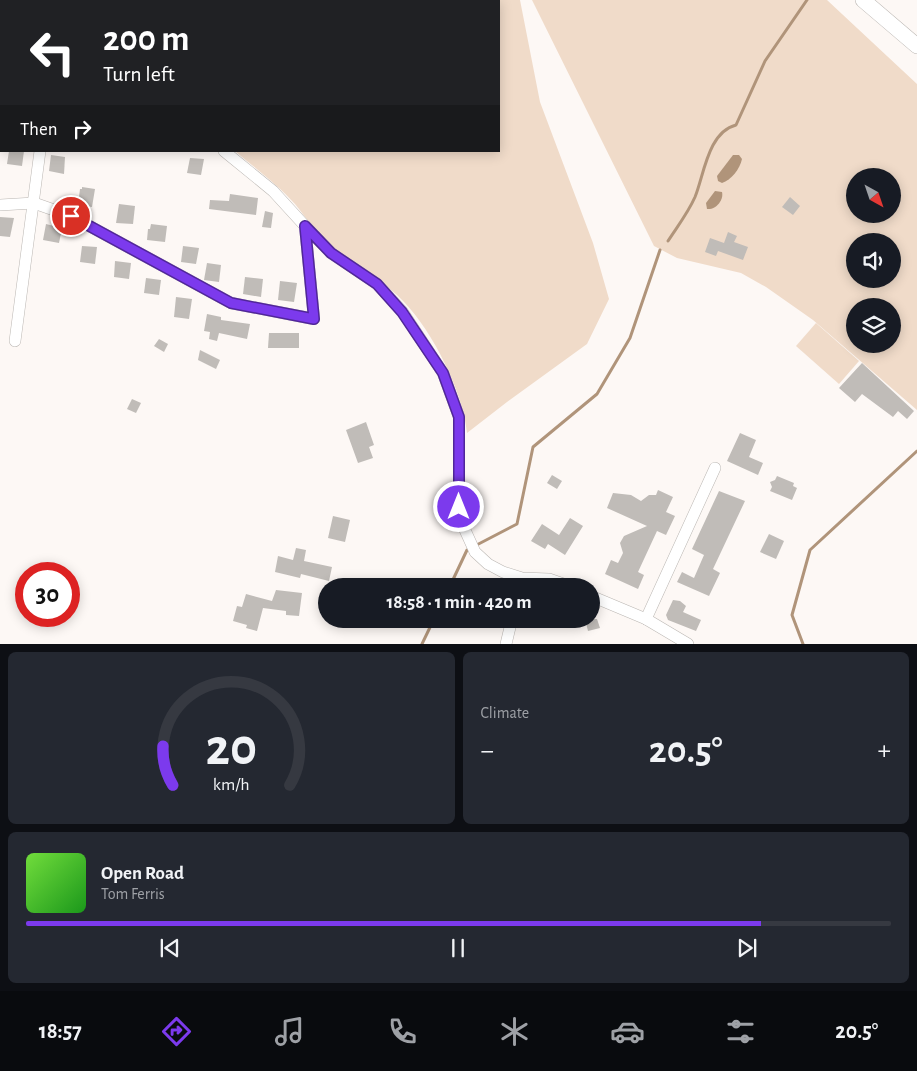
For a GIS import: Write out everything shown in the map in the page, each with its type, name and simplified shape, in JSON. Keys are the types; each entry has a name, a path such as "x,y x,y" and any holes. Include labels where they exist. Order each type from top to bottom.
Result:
{"main road":[{"path":"863,0 917,46"}],"street":[{"path":"15,342 40,152"},
{"path":"225,152 273,191 331,253 377,284 402,312 443,373 459,417 459,507 465,530 473,548 488,564 514,578"},
{"path":"0,205 34,202 71,216 231,303 314,319 305,226"},
{"path":"646,619 715,468"},
{"path":"600,600 646,619 688,644"},
{"path":"506,644 510,628"}],"shaded area":[{"path":"500,0 520,0 540,102 593,243 609,299 587,344 467,433 460,399 453,381 426,329 404,302 388,287 332,247 274,183 236,152 500,152"},
{"path":"532,0 827,0 917,84 917,410 851,353 901,353 901,298 846,298 846,349 813,320 766,287 741,273 677,258 654,246"},
{"path":"733,155 739,155 742,159 741,163 732,177 722,183 718,181 717,176"},
{"path":"715,191 722,192 721,201 713,208 707,209 706,203"},
{"path":"816,323 846,350 846,353 850,353 859,361 839,384 796,346"}],"building":[{"path":"9,152 24,152 22,166 7,164"},
{"path":"51,155 65,157 64,174 49,171"},
{"path":"190,158 204,159 201,175 187,173"},
{"path":"82,187 95,189 92,207 78,205 80,189"},
{"path":"230,194 258,198 256,215 209,209 210,200 229,201"},
{"path":"790,197 800,206 793,215 782,207"},
{"path":"119,204 135,206 133,224 116,223"},
{"path":"265,211 273,213 271,228 262,227"},
{"path":"0,217 14,218 10,237 0,236"},
{"path":"46,224 62,228 59,243 43,240"},
{"path":"151,224 167,226 165,242 147,240 148,229 150,229"},
{"path":"728,232 737,236 734,242 748,247 743,260 718,251 716,256 705,252 710,238 724,243"},
{"path":"82,246 97,247 95,264 80,262"},
{"path":"183,246 199,248 196,264 181,262"},
{"path":"115,261 131,263 129,279 114,277"},
{"path":"207,263 221,265 219,282 204,280"},
{"path":"245,277 263,279 261,297 243,294"},
{"path":"146,278 161,280 159,295 144,293"},
{"path":"280,281 297,283 294,302 278,300"},
{"path":"176,297 192,299 189,319 174,317"},
{"path":"207,314 221,317 221,320 250,324 247,339 219,333 217,341 209,339 210,332 204,331"},
{"path":"269,333 299,333 299,348 268,348"},
{"path":"159,339 168,344 164,352 154,346"},
{"path":"200,350 220,360 216,369 198,360"},
{"path":"862,363 914,411 907,419 898,411 893,417 862,394 855,402 839,388"},
{"path":"132,399 141,403 136,413 127,409"},
{"path":"366,422 374,445 369,447 373,458 358,463 346,430"},
{"path":"740,433 756,440 749,457 763,463 758,475 727,461"},
{"path":"552,475 562,481 557,489 547,483"},
{"path":"777,476 794,483 793,486 797,488 792,500 770,491 772,487 770,482 775,480"},
{"path":"658,490 673,497 666,512 675,516 666,535 657,531 638,572 644,575 638,589 605,574 611,560 618,563 623,553 620,543 624,536 647,526 607,508 613,493 631,495 641,501 649,495 656,495"},
{"path":"719,491 745,501 713,569 720,573 709,596 677,582 682,572 694,578 704,555 692,549"},
{"path":"333,516 350,520 345,542 328,538"},
{"path":"570,518 583,526 565,555 548,544 545,549 531,541 542,524 559,535"},
{"path":"769,534 784,541 776,559 760,552"},
{"path":"296,548 306,550 304,561 332,567 330,578 318,578 301,574 300,578 275,572 278,556 293,560"},
{"path":"276,590 302,593 299,616 286,615 286,611 263,608 257,631 246,628 247,625 233,621 237,606 242,607 246,594 272,601"},
{"path":"673,600 680,601 686,606 683,612 701,620 696,631 668,620 666,615"},
{"path":"587,628 600,628 588,631"}],"waterway":[{"path":"668,241 695,197 713,145 727,129 736,125 765,61 807,0"},
{"path":"454,578 467,550 517,524 533,447 597,394 630,338 660,250"},
{"path":"803,644 792,615 810,550 917,451"},
{"path":"422,644 430,628"}],"route":[{"path":"71,216 231,303 314,319 305,226 331,253 377,284 402,312 443,373 459,417 459,507"}]}
